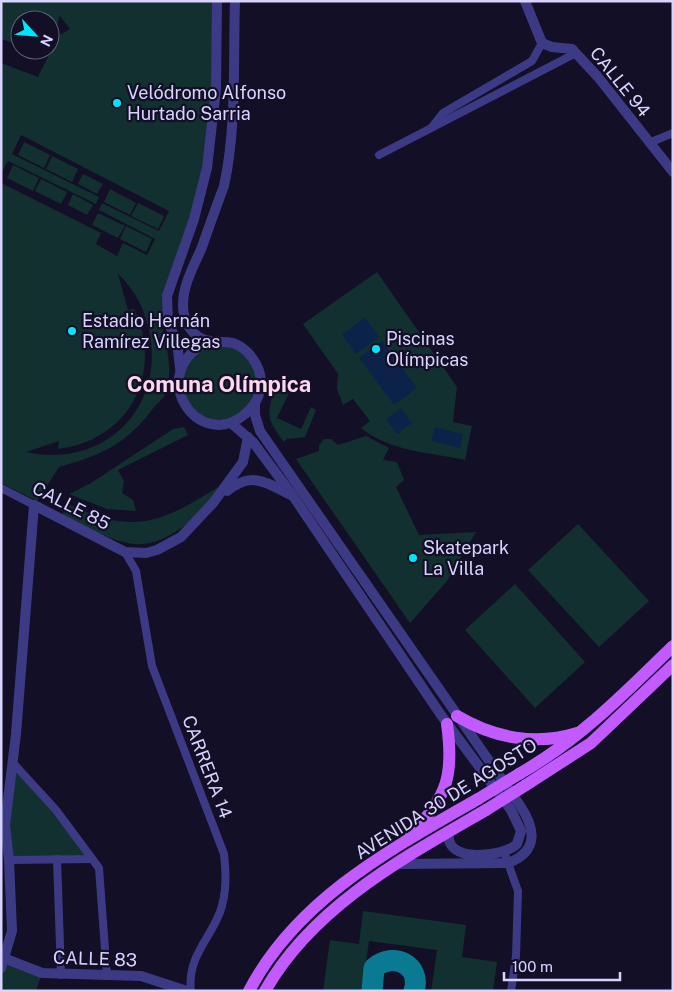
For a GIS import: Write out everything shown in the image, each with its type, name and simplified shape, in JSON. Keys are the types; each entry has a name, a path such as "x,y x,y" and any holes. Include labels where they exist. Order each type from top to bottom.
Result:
{"main road":[{"name":"AVENIDA 30 DE AGOSTO","path":"522,779 606,712 673,646"},
{"name":"AVENIDA 30 DE AGOSTO","path":"249,991 271,954 297,922 338,886 389,853 482,804 522,779 590,743 673,665"},
{"path":"389,853 418,827 440,798 451,767 452,720 489,732 524,739 553,738 582,732"},
{"name":"AVENIDA 30 DE AGOSTO","path":"265,991 283,963 324,917 347,898 453,829 482,804"}],"street":[{"path":"218,1 216,89 211,142 194,219 167,296 168,322 179,351 179,394 188,411 207,422 222,425 231,423 245,415 255,403"},
{"path":"234,1 232,125 228,166 224,186 184,293 186,324 190,331 209,341 232,343 252,357 261,380 255,403 255,415 260,431 518,821 520,837 512,848 504,852 458,852 454,850 448,839 453,829"},
{"path":"482,97 532,61 542,43 525,1"},
{"name":"CALLE 94","path":"542,43 552,47 567,48 576,53 673,172"},
{"path":"380,155 431,128 443,113 576,53"},
{"path":"649,143 673,133"},
{"path":"180,369 194,350 209,341"},
{"path":"231,423 248,437 293,496 452,720 528,818 532,829 531,840 527,850 519,859 508,863 398,864"},
{"path":"213,503 243,462 248,437"},
{"path":"125,552 146,553 171,544 213,503 239,482 246,480 259,481 293,496"},
{"name":"CALLE 85","path":"1,488 125,552"},
{"path":"3,961 12,931 9,860 5,825 13,764 34,505"},
{"name":"CARRERA 14","path":"125,552 133,564 138,580 152,666 224,854 226,872 224,900 215,923 192,963 189,973 189,991"},
{"path":"13,764 56,810 99,868 106,976"},
{"path":"504,852 518,891 516,956 511,991"},
{"path":"57,859 61,975"},
{"path":"9,860 92,859"},
{"name":"CALLE 83","path":"3,961 42,973 141,976 189,991"}],"green space":[{"path":"1,1 217,1 211,142 176,269 168,322 160,317 169,363 165,394 144,420 123,439 88,458 59,467 37,501 1,483 1,183 101,233 96,244 117,256 123,243 147,255 155,239 99,210 102,203 159,231 169,211 21,135 12,154 99,197 96,204 8,161 1,173 1,63 38,77 46,60 60,60 60,35 70,29 60,16 60,10 10,10 10,42 1,39","holes":["118,274 129,286 144,314 149,330 152,358 148,384 138,407 123,427 104,441 81,451 54,455 26,452 59,441 58,449 83,443 104,432 122,418 134,400 142,379 145,357 142,333 134,309 128,310"]},
{"path":"24,142 50,155 44,168 18,155"},
{"path":"52,156 78,169 72,182 46,169"},
{"path":"13,165 39,178 33,191 7,178"},
{"path":"83,174 103,184 97,194 78,184"},
{"path":"41,179 67,192 61,204 35,191"},
{"path":"110,189 136,203 130,215 104,202"},
{"path":"73,194 93,205 87,215 68,205"},
{"path":"138,203 164,216 158,229 131,216"},
{"path":"98,213 125,226 118,238 92,225"},
{"path":"126,226 152,239 146,252 120,239"},
{"name":"Piscinas Olímpicas","path":"377,272 457,387 453,422 472,426 465,460 398,447 373,436 361,428 370,421 353,399 343,405 337,389 338,374 303,324"},
{"path":"224,342 233,343 257,366 255,403 222,425 188,411 178,382 194,350"},
{"path":"274,387 289,393 277,418 301,429 311,407 316,410 305,437 287,439 284,442 274,427 270,411"},
{"path":"184,427 188,435 118,470 124,481 122,493 133,500 136,511 107,509 69,494 91,483 173,429"},
{"name":"Skatepark La Villa","path":"366,436 389,448 383,460 397,462 404,480 396,487 419,535 476,532 447,581 410,623 296,459 319,451 319,445 324,439 331,439 338,445"},
{"path":"218,487 202,509 191,520 180,529 154,542 141,544 119,541 62,515 68,504 90,514 110,520 145,521 179,510"},
{"path":"578,524 649,601 599,647 528,570"},
{"path":"515,584 585,662 535,708 465,630"},
{"path":"13,763 92,859 9,860 5,825"},
{"path":"363,911 466,925 462,957 497,962 493,991 431,991 437,950 369,941 362,991 323,991 330,940 359,944"},
{"path":"6,958 42,973 36,991 1,991 1,968"}],"water":[{"path":"365,317 379,337 356,354 342,335"},
{"path":"382,341 417,388 394,405 359,358"},
{"path":"401,408 412,423 397,434 386,419"},
{"path":"435,427 463,434 460,448 431,441"}],"taxiway":[{"path":"372,991 374,968 389,961 404,963 410,968 414,974 414,991"}],"place":[{"name":"Velódromo Alfonso Hurtado Sarria","path":"117,103"},
{"name":"Estadio Hernán Ramírez Villegas","path":"72,331"},
{"name":"Piscinas Olímpicas","path":"376,349"},
{"name":"Skatepark La Villa","path":"413,558"}],"district":[{"name":"Comuna Olímpica","path":"219,384"}]}
